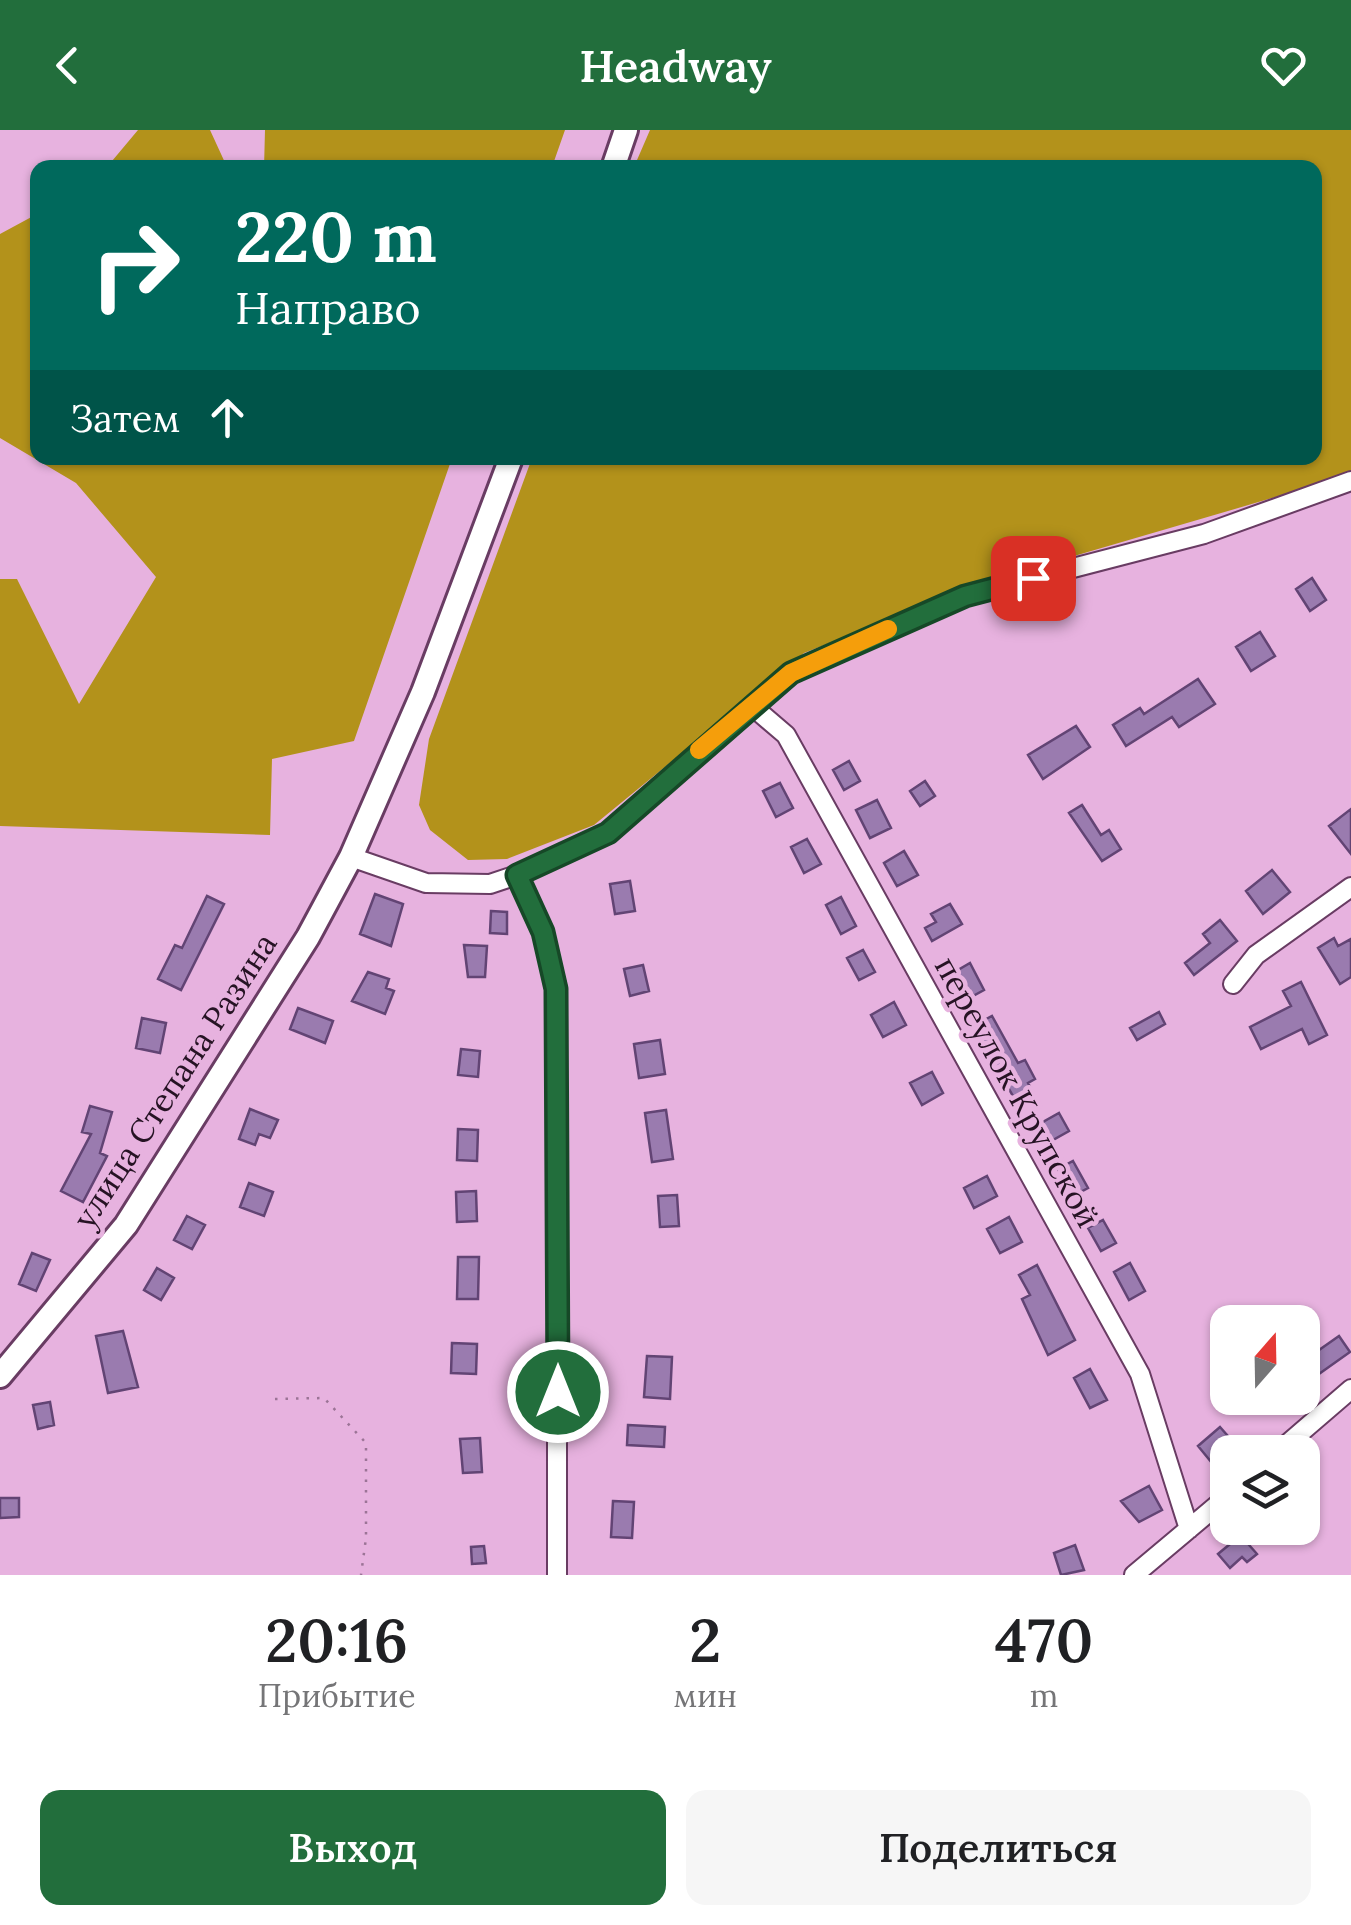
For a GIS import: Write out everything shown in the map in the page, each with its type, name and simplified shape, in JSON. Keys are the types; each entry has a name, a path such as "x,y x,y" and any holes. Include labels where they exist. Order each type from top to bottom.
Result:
{"main road":[{"path":"616,160 626,131"},
{"name":"улица Степана Разина","path":"0,1376 126,1225 308,937 352,857 423,692 508,465"}],"street":[{"path":"352,857 426,884 490,884 517,875 608,833 791,673 965,596 1204,534 1351,481"},
{"name":"переулок Крупской","path":"752,706 786,735 1140,1374 1190,1530"},
{"path":"517,875 543,932 556,989 557,1575"},
{"path":"1233,984 1256,955 1351,888"},
{"path":"1298,1435 1351,1390"},
{"path":"1134,1575 1210,1512"}],"path":[{"path":"276,1399 324,1398 366,1442 366,1538 361,1575"}],"shaded area":[{"path":"138,130 210,130 224,160 113,160"},
{"path":"265,130 565,130 554,160 264,160"},
{"path":"650,130 1351,130 1351,475 982,583 804,653 594,825 507,859 468,860 430,830 419,805 429,739 529,465 1322,465 1322,160 637,160"},
{"path":"30,218 30,456 0,438 0,234"},
{"path":"46,465 450,465 354,741 272,759 270,835 0,826 0,579 17,579 79,704 156,577 76,483"}],"building":[{"path":"1312,578 1326,600 1310,611 1296,589"},
{"path":"1260,632 1275,656 1251,671 1236,647"},
{"path":"1198,679 1215,704 1179,727 1172,717 1126,746 1113,725 1140,708 1144,714"},
{"path":"1076,726 1090,747 1043,779 1028,755"},
{"path":"849,761 860,781 844,790 833,770"},
{"path":"925,781 935,796 920,806 910,791"},
{"path":"780,783 793,808 776,817 763,791"},
{"path":"877,800 891,828 870,838 856,810"},
{"path":"1082,805 1101,835 1109,830 1121,849 1102,861 1069,813"},
{"path":"1351,809 1351,854 1329,826"},
{"path":"807,839 821,864 804,873 791,847"},
{"path":"904,851 918,875 897,886 884,863"},
{"path":"1272,870 1290,892 1263,914 1246,891"},
{"path":"630,881 635,911 615,914 610,884"},
{"path":"375,894 403,904 391,946 360,934"},
{"path":"207,896 224,904 181,990 158,979 175,945 182,948"},
{"path":"841,897 856,926 841,934 826,905"},
{"path":"950,904 962,924 932,941 925,928 936,922 931,914"},
{"path":"491,911 507,912 507,934 490,933"},
{"path":"1220,920 1237,941 1194,975 1185,963 1210,943 1203,934"},
{"path":"1334,938 1338,946 1351,939 1351,977 1340,984 1318,948"},
{"path":"464,945 487,946 485,977 468,977"},
{"path":"863,950 875,972 859,980 847,958"},
{"path":"970,963 984,990 960,1003 946,977"},
{"path":"643,965 649,991 630,996 624,969"},
{"path":"368,972 389,979 386,988 394,991 385,1014 352,1001"},
{"path":"1301,982 1327,1035 1309,1044 1302,1029 1261,1049 1250,1027 1291,1006 1283,991"},
{"path":"894,1002 906,1025 883,1037 871,1015"},
{"path":"298,1008 333,1021 325,1043 290,1029"},
{"path":"1159,1012 1165,1024 1137,1040 1130,1028"},
{"path":"992,1016 1018,1063 1025,1060 1035,1079 1028,1083 1034,1094 1017,1103 973,1026"},
{"path":"142,1018 166,1023 160,1053 136,1048"},
{"path":"660,1040 665,1074 639,1078 634,1044"},
{"path":"461,1049 480,1051 478,1077 458,1075"},
{"path":"932,1072 943,1093 922,1105 910,1083"},
{"path":"90,1106 112,1112 100,1153 107,1156 83,1202 61,1191 91,1134 82,1132"},
{"path":"250,1109 278,1120 270,1138 259,1134 255,1145 239,1139"},
{"path":"666,1110 673,1159 652,1162 645,1113"},
{"path":"1059,1113 1069,1131 1044,1145 1034,1127"},
{"path":"458,1129 478,1130 477,1161 457,1160"},
{"path":"1073,1161 1088,1188 1073,1196 1058,1169"},
{"path":"987,1176 997,1196 974,1208 964,1188"},
{"path":"249,1183 273,1192 264,1216 240,1207"},
{"path":"476,1191 477,1221 457,1222 456,1192"},
{"path":"677,1195 679,1226 660,1227 658,1196"},
{"path":"187,1216 205,1225 192,1249 174,1240"},
{"path":"1009,1217 1022,1242 1000,1253 987,1229"},
{"path":"1103,1220 1116,1243 1101,1251 1088,1228"},
{"path":"32,1253 50,1260 36,1291 19,1284"},
{"path":"458,1257 479,1257 478,1299 457,1299"},
{"path":"1130,1263 1145,1291 1129,1300 1114,1272"},
{"path":"1037,1265 1075,1340 1048,1355 1022,1299 1030,1295 1019,1275"},
{"path":"157,1268 174,1278 161,1300 144,1290"},
{"path":"123,1331 138,1387 108,1393 96,1336"},
{"path":"1339,1336 1350,1352 1320,1373 1320,1349"},
{"path":"452,1343 477,1344 476,1374 451,1373"},
{"path":"647,1356 672,1357 670,1399 644,1397"},
{"path":"1090,1369 1107,1400 1090,1408 1074,1378"},
{"path":"50,1402 54,1425 38,1429 33,1405"},
{"path":"628,1425 665,1427 664,1447 627,1445"},
{"path":"1220,1427 1227,1435 1211,1435"},
{"path":"1210,1436 1210,1461 1198,1446"},
{"path":"480,1438 482,1472 463,1473 460,1439"},
{"path":"1149,1486 1162,1510 1139,1522 1121,1501"},
{"path":"0,1498 19,1498 19,1517 0,1518"},
{"path":"613,1501 634,1502 632,1538 611,1537"},
{"path":"1075,1545 1084,1570 1061,1575 1054,1553"},
{"path":"1229,1545 1249,1545 1257,1554 1247,1562 1242,1557 1230,1568 1218,1554"},
{"path":"484,1546 486,1563 472,1564 471,1547"}],"slow traffic":[{"path":"699,750 791,673 888,629"}],"route":[{"path":"558,1392 556,989 543,932 517,875 608,833 791,673 965,596 1033,578"}]}
